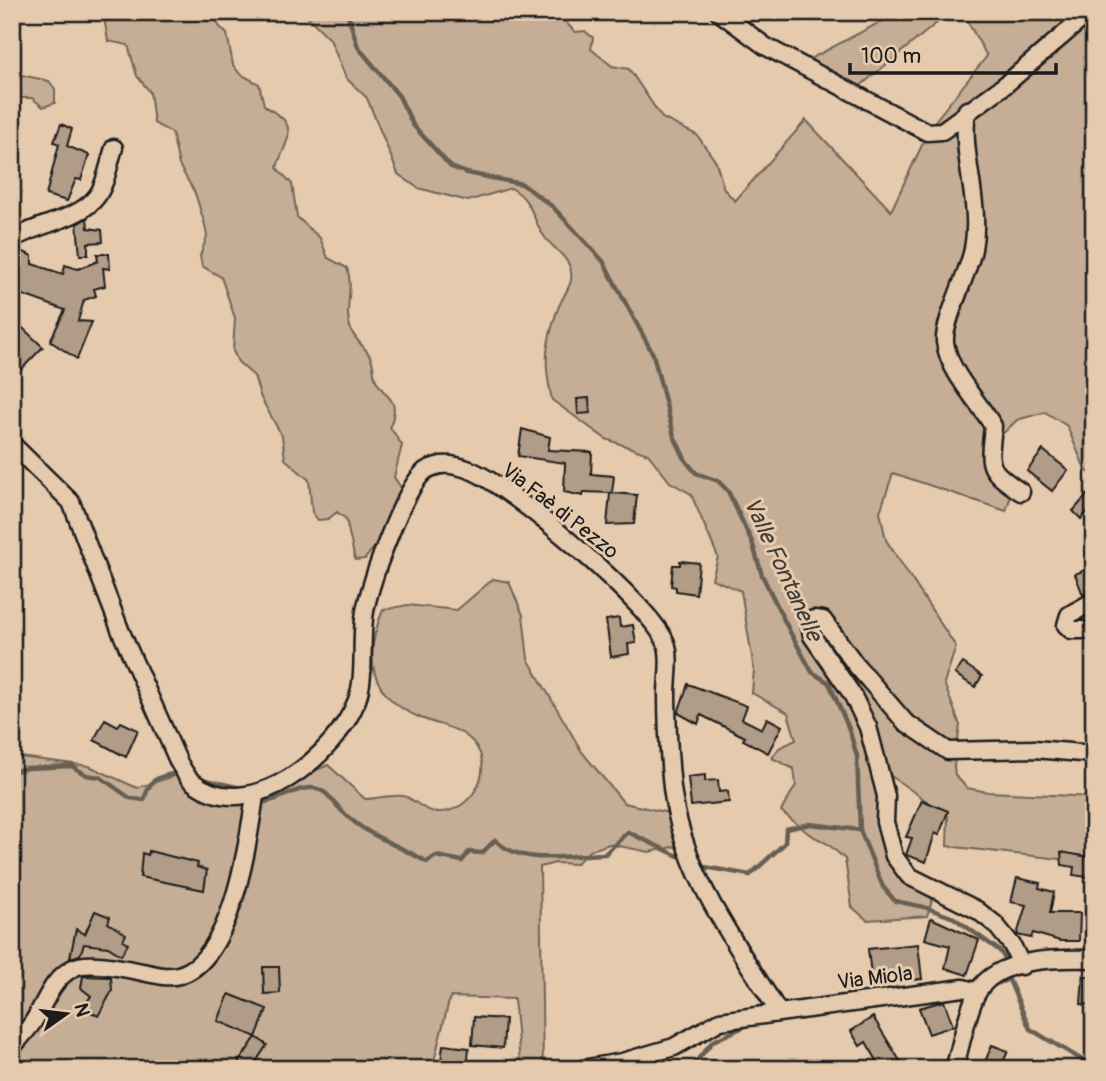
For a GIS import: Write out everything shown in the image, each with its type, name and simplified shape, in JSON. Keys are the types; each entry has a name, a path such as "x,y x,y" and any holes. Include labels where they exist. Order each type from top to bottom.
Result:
{"street":[{"path":"719,12 765,46 927,132 942,131 1045,53 1090,12"},
{"path":"967,110 963,135 973,192 973,248 945,340 956,372 993,426 989,460 997,476 1021,492"},
{"path":"12,240 23,232 83,208 97,197 114,148"},
{"path":"12,444 71,502 121,632 179,763 193,782 212,791 234,796 255,796 234,901 203,959 184,975 163,976 142,970 77,965 57,978 32,1023 12,1047"},
{"name":"Via Faè di Pezzo","path":"255,796 272,788 321,753 342,727 358,699 366,607 389,539 413,485 427,469 445,464 472,470 584,552 628,594 667,645 673,790 686,850 696,878 778,1011"},
{"path":"1092,602 1069,615 1066,625 1071,631 1094,630"},
{"path":"1022,965 1012,945 995,924 977,910 909,876 894,856 885,822 886,796 868,727 852,694 812,636 810,626 814,619 823,620 856,665 905,722 948,751 1034,749 1094,754"},
{"path":"954,1069 978,992 990,978 1022,965 1059,958 1094,958"},
{"name":"Via Miola","path":"582,1069 622,1062 674,1047 720,1021 778,1011 963,988 978,992"}],"shaded area":[{"path":"103,12 213,12 219,26 227,34 233,65 240,74 259,84 264,105 287,125 288,137 277,168 292,184 297,217 320,238 328,258 347,268 350,284 349,324 372,361 376,380 393,404 390,427 402,445 394,477 400,486 418,497 365,559 355,560 346,519 337,512 328,519 318,520 312,512 309,480 285,459 282,436 261,398 254,376 238,362 233,351 235,318 221,277 202,266 200,256 207,236 205,225 195,193 179,165 172,133 154,123 150,92 137,76 128,45 108,41"},
{"path":"303,12 556,12 575,32 585,31 593,38 591,49 612,66 629,69 662,118 697,135 716,162 724,189 735,201 806,120 891,211 931,126 987,56 962,12 1094,12 1094,477 1085,469 1067,426 1045,412 1017,420 989,447 1013,489 1006,511 893,473 880,512 886,540 956,647 944,683 960,725 955,775 967,788 988,792 1094,797 1094,863 947,846 948,816 891,776 876,781 885,853 934,894 927,916 867,920 852,907 845,859 781,811 796,785 794,769 772,758 779,748 796,740 788,713 752,693 754,669 741,591 712,579 718,557 691,494 670,482 648,454 606,439 552,400 547,351 555,315 571,281 571,271 566,260 544,236 524,198 511,188 468,201 418,188 398,174 367,98 346,78 330,39"},
{"path":"899,12 950,12 854,91 808,60"},
{"path":"12,73 49,81 55,89 55,103 43,107 32,98 12,98"},
{"path":"493,579 509,582 523,615 528,659 582,752 624,803 674,814 685,841 677,846 649,852 609,844 589,851 576,864 555,863 540,867 543,1069 514,1069 520,1063 514,999 450,997 432,1069 12,1069 12,756 89,766 137,788 184,773 243,794 276,797 288,782 328,765 365,799 402,796 430,811 452,810 471,796 477,786 482,764 480,752 473,742 461,733 421,718 390,699 375,674 373,644 383,610 407,605 457,610"}],"building":[{"path":"61,124 72,129 67,146 89,155 81,180 76,179 67,201 46,195 59,144 54,142"},
{"path":"87,218 88,228 102,230 103,242 88,243 88,255 80,255 77,224"},
{"path":"17,249 32,256 32,264 63,274 65,265 78,269 98,261 97,254 109,254 110,269 103,268 105,286 94,289 96,296 84,300 78,321 92,322 77,359 50,341 65,310 12,291 12,250"},
{"path":"12,318 43,347 12,379"},
{"path":"589,398 590,413 578,414 577,399"},
{"path":"522,429 550,437 548,450 592,452 591,474 614,476 612,493 637,495 634,524 607,525 610,493 584,492 583,496 564,492 565,463 518,456"},
{"path":"1043,450 1068,470 1052,491 1027,471"},
{"path":"1094,487 1094,504 1081,519 1073,511"},
{"path":"680,561 699,563 696,594 676,591 676,587 671,586 673,565 680,565"},
{"path":"1090,568 1094,592 1083,595 1075,574"},
{"path":"619,618 620,627 633,625 636,643 628,644 629,654 611,657 606,620"},
{"path":"963,663 982,676 975,687 955,674"},
{"path":"688,684 747,706 742,719 762,729 767,718 782,726 768,753 743,740 745,737 701,715 698,724 678,713"},
{"path":"105,719 118,726 121,722 138,730 126,757 94,740"},
{"path":"705,775 705,781 718,780 719,792 728,791 729,802 691,806 688,777"},
{"path":"922,800 948,811 939,835 935,833 926,862 906,855 912,838 906,837"},
{"path":"149,851 198,863 197,867 207,870 204,890 140,877 142,853 148,855"},
{"path":"1061,852 1094,858 1094,878 1073,875 1074,867 1062,865"},
{"path":"1017,878 1040,883 1039,888 1054,892 1050,913 1080,913 1079,941 1060,941 1033,933 1031,938 1017,935 1026,905 1011,902"},
{"path":"95,911 110,917 108,923 126,934 123,940 128,944 121,955 108,947 84,944 80,955 70,958 76,929 85,934"},
{"path":"931,918 979,940 967,975 945,968 950,946 925,939"},
{"path":"918,944 922,979 872,984 868,949"},
{"path":"263,967 279,967 280,993 264,994"},
{"path":"83,976 111,977 112,991 98,1016 83,1008 91,996 81,988"},
{"path":"1083,976 1094,977 1094,1005 1081,1004"},
{"path":"229,994 267,1009 256,1037 218,1021"},
{"path":"944,1001 953,1026 929,1034 919,1008"},
{"path":"474,1017 505,1019 503,1048 472,1045"},
{"path":"873,1017 900,1061 887,1069 882,1069 866,1042 860,1046 851,1031"},
{"path":"256,1037 267,1045 251,1069 234,1069"},
{"path":"443,1045 469,1048 467,1069 440,1069"},
{"path":"992,1045 1008,1051 1004,1060 1026,1069 982,1069"}],"waterway":[{"name":"Valle Fontanelle","path":"347,12 358,47 399,96 413,125 451,167 467,173 522,184 553,207 603,261 653,354 674,436 686,461 696,473 718,481 728,491 752,542 762,575 789,630 812,672 829,683 849,729 857,756 860,830 883,887 895,901 924,907 954,918 1000,951 1006,960"},
{"path":"12,772 27,768 72,766 86,775 100,777 130,798 144,800 153,781 173,774"},
{"path":"202,779 241,788"},
{"path":"265,802 299,790 321,790 353,821 373,835 427,862 436,856 462,861 469,852 482,853 495,840 507,849 533,857 605,854 628,832 678,856"},
{"path":"699,866 750,875 785,843 786,829 810,824 860,830"},
{"name":"Valle Fontanelle","path":"1007,975 1030,1029 1094,1067"},
{"path":"991,986 1007,980"},
{"path":"821,1015 843,1012"},
{"path":"690,1069 713,1041 750,1024"}]}
